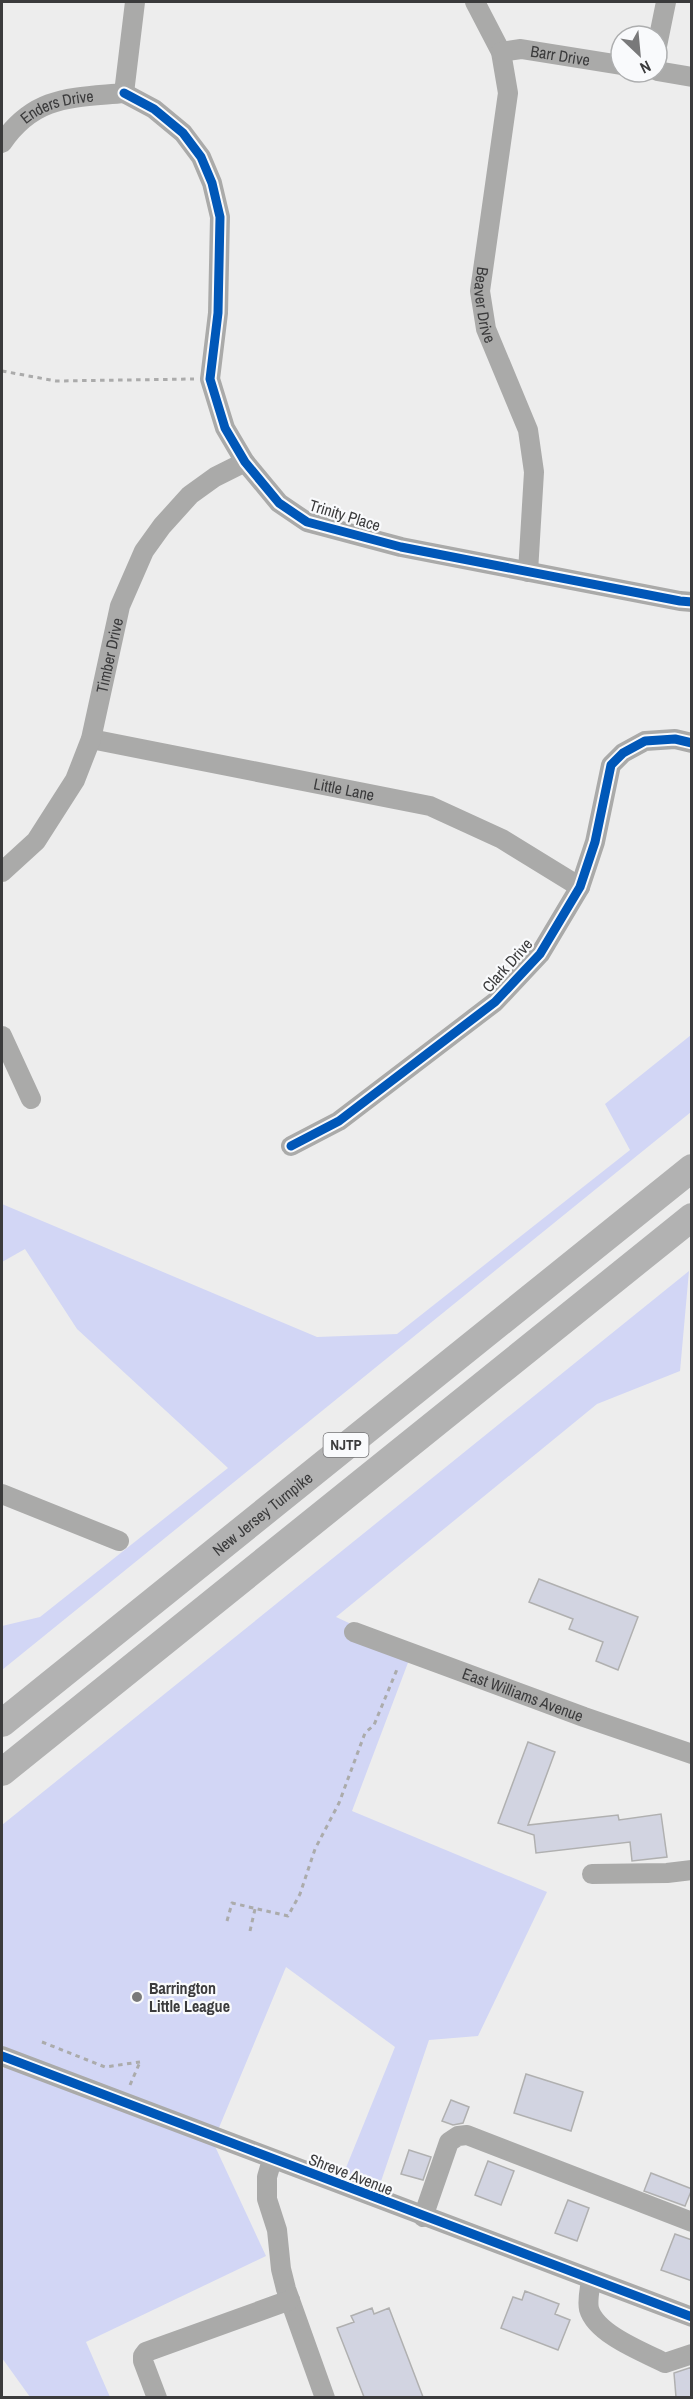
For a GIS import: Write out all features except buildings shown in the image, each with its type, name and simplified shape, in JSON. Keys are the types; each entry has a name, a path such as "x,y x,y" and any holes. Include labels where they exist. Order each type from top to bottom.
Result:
{"highway":[{"name":"New Jersey Turnpike","path":"2,1723 692,1168"},
{"name":"NJTP","path":"2,1772 692,1217"}],"street":[{"path":"124,93 135,2"},
{"name":"Beaver Drive","path":"475,2 501,52 508,93 480,291 486,329 528,430 534,472 528,572"},
{"path":"662,24 666,2"},
{"name":"Barr Drive","path":"501,52 521,49 609,63"},
{"path":"669,73 692,77"},
{"name":"Enders Drive","path":"2,142 12,128 34,110 58,100 124,93"},
{"name":"Trinity Place","path":"124,93 154,109 183,133 201,157 212,183 220,217 218,313 210,379 225,428 245,462 279,503 307,522 400,547 692,602"},
{"name":"Timber Drive","path":"2,872 36,841 75,780 91,739 120,606 144,551 162,526 190,495 214,477 245,462"},
{"name":"Little Lane","path":"91,739 430,806 502,839 580,887"},
{"name":"Clark Drive","path":"291,1146 339,1121 495,1002 540,954 580,887 595,842 611,765 623,753 645,741 675,739 692,743"},
{"path":"2,1036 31,1099"},
{"path":"2,1494 119,1541"},
{"name":"East Williams Avenue","path":"354,1632 584,1717 692,1754"},
{"path":"592,1874 667,1873 692,1870"},
{"name":"Shreve Avenue","path":"2,2056 692,2317"},
{"path":"423,2217 449,2142 458,2136 467,2135 475,2136 692,2222"},
{"path":"272,2160 267,2177 267,2199 277,2230 281,2269 325,2397"},
{"path":"591,2280 588,2307 592,2316 615,2338 665,2363 692,2354"},
{"path":"157,2397 143,2361 142,2356 146,2352 290,2300"}],"path":[{"path":"2,371 56,381 210,379"},
{"path":"227,1921 232,1903 288,1916 300,1894 315,1849 339,1803 365,1733 374,1725 399,1665"},
{"path":"250,1931 255,1909"},
{"path":"42,2042 105,2067 140,2062 129,2089"}],"shaded area":[{"path":"691,1035 691,1112 2,1670 2,1626 40,1617 228,1468 77,1329 25,1249 2,1262 2,1204 317,1337 397,1334 630,1150 605,1104"},
{"path":"689,1271 680,1371 597,1404 336,1617 412,1652 352,1811 547,1892 478,2036 429,2040 375,2199 339,2185 395,2047 286,1967 213,2142 266,2256 86,2342 110,2397 30,2397 2,2358 2,2072 7,2059 2,2057 2,1825"}],"cycle path":[{"path":"124,93 154,109 183,133 201,157 212,183 220,217 218,313 210,379 225,428 245,462 279,503 307,522 401,547 692,602"},
{"path":"291,1146 339,1121 495,1002 540,954 580,887 595,842 611,765 623,753 645,741 675,739 692,743"},
{"path":"2,2056 692,2317"}],"place":[{"name":"Barrington Little League","path":"137,1997"}]}
